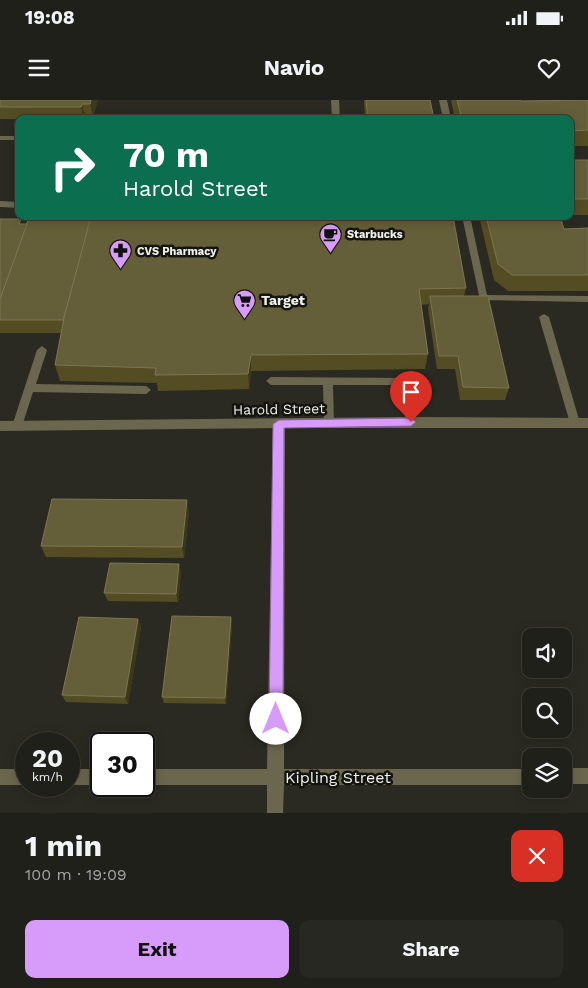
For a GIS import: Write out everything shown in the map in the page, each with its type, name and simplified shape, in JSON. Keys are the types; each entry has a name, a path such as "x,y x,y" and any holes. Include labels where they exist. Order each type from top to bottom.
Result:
{"street":[{"name":"Harold Street","path":"0,426 411,422 588,423"},
{"path":"275,813 279,424"},
{"path":"572,776 588,776"},
{"path":"0,777 15,777"},
{"name":"Kipling Street","path":"155,777 522,777"}],"lane":[{"path":"335,100 336,115"},
{"path":"443,100 446,115"},
{"path":"0,138 15,138"},
{"path":"0,204 15,204"},
{"path":"467,220 483,298 588,299"},
{"path":"544,317 575,423"},
{"path":"17,426 42,350"},
{"path":"271,381 405,381 411,422"},
{"path":"328,381 329,423"},
{"path":"30,388 146,390"}],"building":[{"path":"0,100 91,100 90,104 82,104 81,107 0,107"},
{"path":"366,100 430,100 433,115 368,115"},
{"path":"457,100 588,100 588,130 574,131 574,115 461,115"},
{"path":"574,160 588,160 588,199 574,199"},
{"path":"0,219 21,220 19,224 27,224 0,299"},
{"path":"28,220 91,220 63,320 0,320 0,299"},
{"name":"Target","path":"90,220 454,220 466,288 419,289 428,354 251,355 248,374 155,375 156,368 55,365 64,318"},
{"path":"487,220 561,220 564,229 588,228 588,275 512,275 498,264"},
{"path":"430,296 488,296 509,388 463,387 458,356 439,356"},
{"path":"52,499 187,500 182,547 41,546"},
{"path":"110,563 179,564 176,594 104,593"},
{"path":"172,616 231,617 225,698 162,697"},
{"path":"79,617 138,619 125,697 62,695"}],"place":[{"name":"Starbucks","path":"331,253"},
{"name":"CVS Pharmacy","path":"121,270"},
{"name":"Target","path":"245,319"}],"route":[{"path":"276,719 279,424 411,422"}]}
